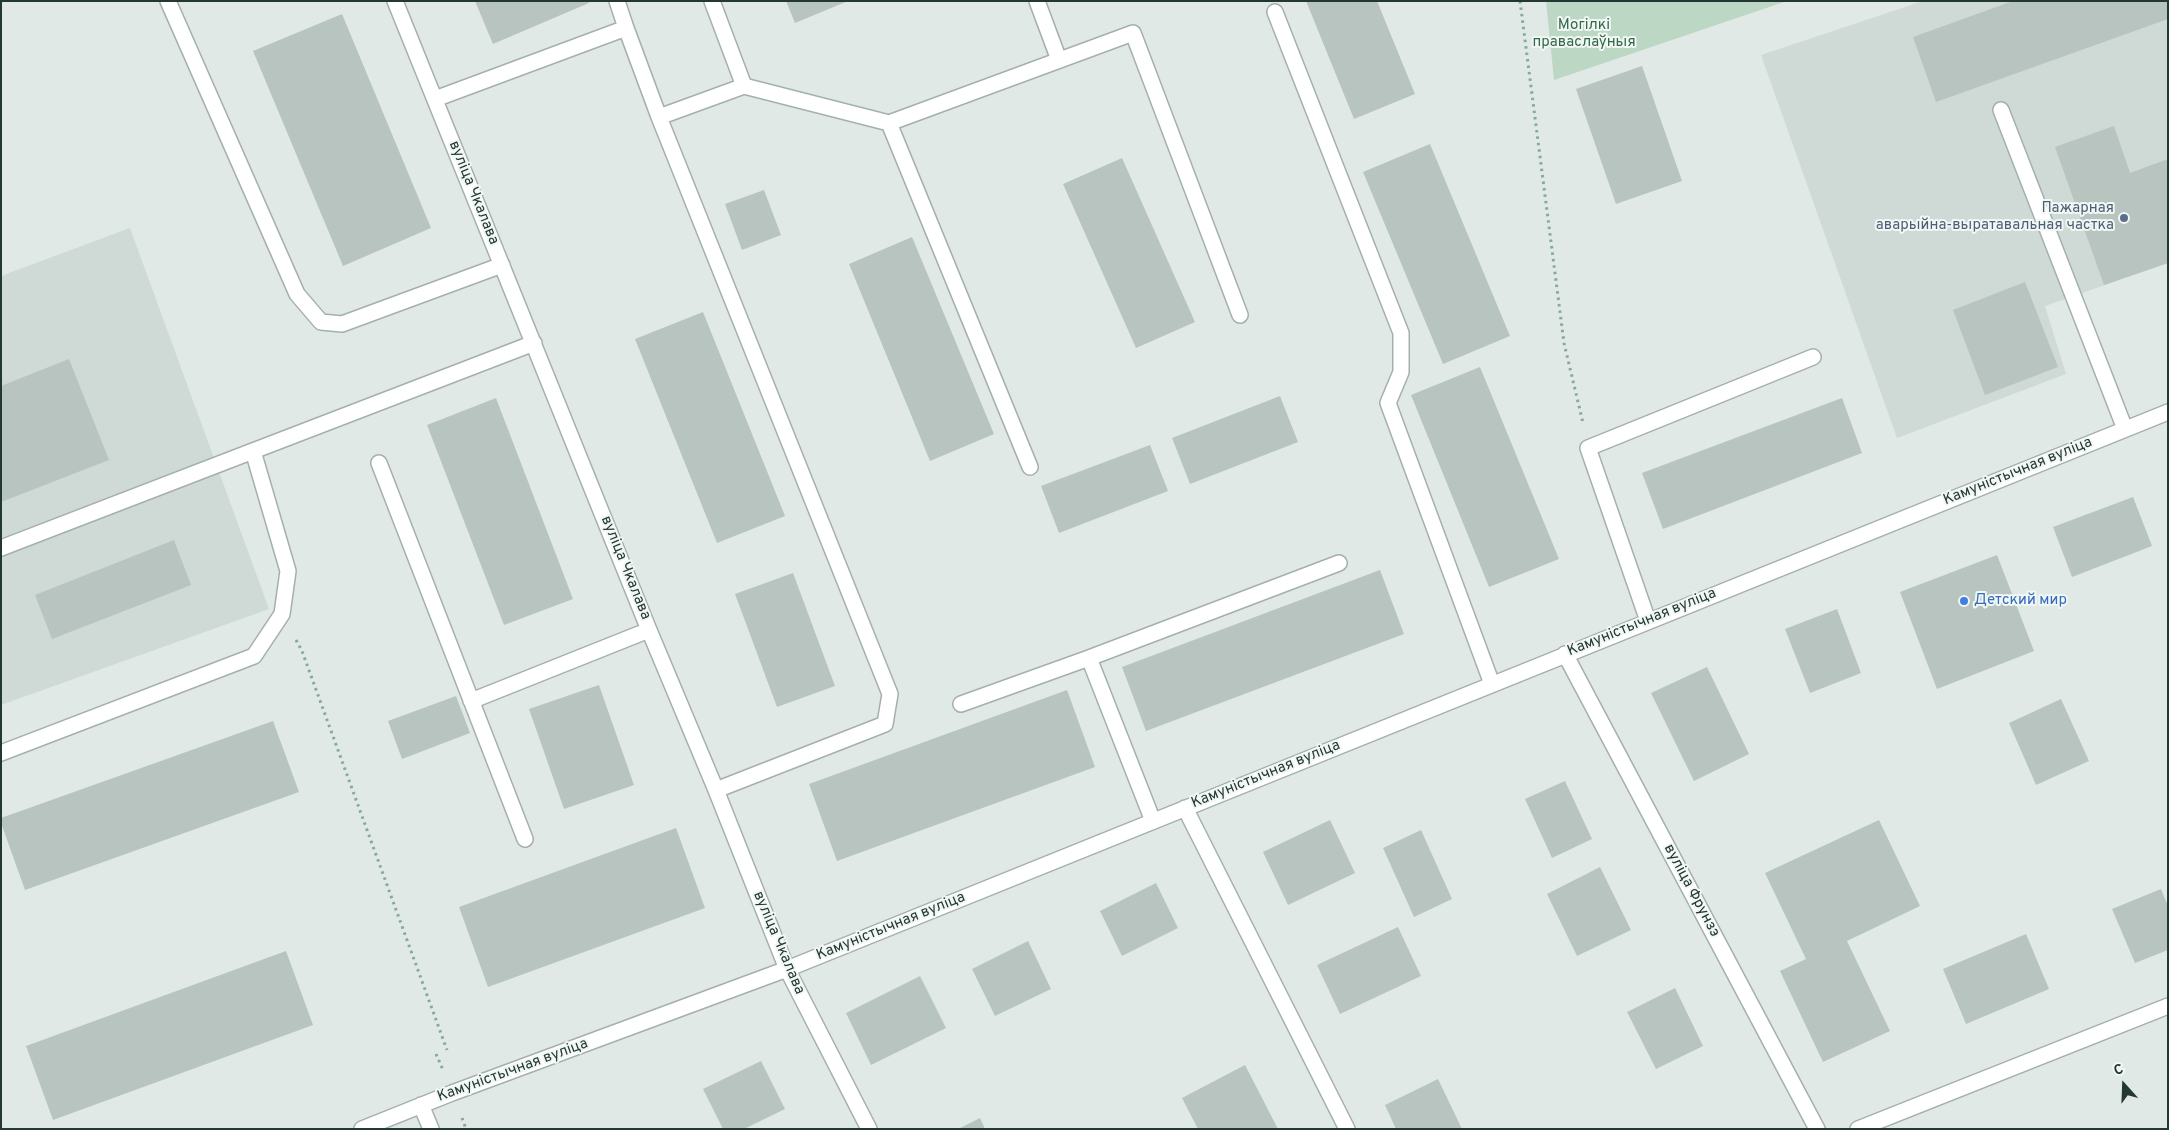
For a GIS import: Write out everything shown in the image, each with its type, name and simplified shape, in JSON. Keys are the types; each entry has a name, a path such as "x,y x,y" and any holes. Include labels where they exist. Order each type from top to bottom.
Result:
{"street":[{"path":"168,1 297,294 321,322 342,324 502,265"},
{"name":"вуліца Чкалава","path":"395,1 787,969 869,1129"},
{"path":"616,1 659,117 890,694 885,724 716,790"},
{"path":"712,1 744,86"},
{"path":"1037,1 1059,60"},
{"path":"1275,12 1401,333 1401,372 1388,403 1492,684"},
{"path":"435,99 626,28"},
{"path":"659,117 744,86 889,124 1133,33 1240,315"},
{"path":"2001,110 2125,430"},
{"path":"889,124 1030,467"},
{"path":"1,548 534,343"},
{"path":"1648,621 1588,448 1813,357"},
{"name":"Камуністычная вуліца","path":"362,1129 421,1105 787,969 2168,412"},
{"path":"1,753 254,656 282,614 288,571 253,451"},
{"path":"379,463 525,839"},
{"path":"961,704 1089,658 1339,563"},
{"path":"471,701 649,630"},
{"name":"вуліца Фрунзэ","path":"1565,654 1817,1129"},
{"path":"1089,658 1152,821"},
{"path":"1185,808 1347,1129"},
{"path":"1858,1129 2168,1006"},
{"path":"421,1105 431,1129"}],"path":[{"path":"1520,1 1564,343 1588,448"},
{"path":"282,614 302,651 447,1050"}],"shaded area":[{"path":"1923,1 2168,1 2168,263 2045,306 2066,374 1897,438 1761,55"},
{"path":"130,228 269,609 1,705 1,276"}],"green space":[{"name":"Могілкі праваслаўныя","path":"1546,1 1787,1 1554,80"}],"building":[{"path":"475,1 588,1 589,3 493,44"},
{"path":"786,1 848,1 795,23"},
{"path":"1306,1 1377,1 1415,94 1354,119"},
{"path":"2013,1 2168,1 2168,19 1936,102 1913,37"},
{"path":"342,14 431,228 343,266 253,51"},
{"path":"1642,66 1682,181 1616,204 1576,89"},
{"name":"Пажарная аварыйна-выратавальная частка","path":"2114,126 2130,173 2168,159 2168,263 2104,285 2055,147"},
{"path":"1430,144 1510,336 1443,364 1363,172"},
{"path":"1122,158 1195,322 1136,348 1063,184"},
{"path":"764,190 781,235 742,250 725,204"},
{"path":"912,237 994,434 930,461 849,264"},
{"path":"2025,282 2058,367 1985,395 1953,310"},
{"path":"703,312 785,516 717,543 635,339"},
{"path":"69,359 109,460 1,502 1,386"},
{"path":"1480,367 1559,559 1489,587 1411,395"},
{"path":"1280,396 1298,442 1190,484 1172,438"},
{"path":"496,398 573,599 504,625 427,425"},
{"path":"1842,398 1862,453 1663,529 1642,473"},
{"path":"1150,445 1168,491 1059,533 1041,486"},
{"path":"2133,497 2152,546 2072,577 2053,527"},
{"path":"174,540 191,585 52,639 35,595"},
{"path":"1997,555 2034,651 1937,689 1900,592"},
{"path":"1380,570 1404,634 1146,731 1122,667"},
{"path":"793,573 835,686 777,707 735,594"},
{"path":"1837,609 1861,673 1810,693 1785,629"},
{"path":"1707,667 1749,754 1694,781 1651,693"},
{"path":"599,685 634,785 564,809 529,709"},
{"path":"1067,690 1095,767 837,861 809,784"},
{"path":"456,696 470,733 402,759 388,721"},
{"path":"2061,699 2089,761 2036,785 2009,723"},
{"path":"273,721 299,792 25,890 1,823 1,818"},
{"path":"1565,781 1592,839 1552,858 1525,799"},
{"path":"1330,820 1355,873 1288,905 1263,852"},
{"path":"1879,820 1920,906 1847,941 1890,1031 1823,1062 1780,971 1806,959 1765,873"},
{"path":"676,828 705,908 488,987 459,907"},
{"path":"1421,830 1452,899 1414,917 1383,848"},
{"path":"1600,867 1631,930 1577,956 1547,894"},
{"path":"1156,883 1178,928 1122,956 1100,911"},
{"path":"2161,889 2168,906 2168,950 2135,963 2112,909"},
{"path":"1398,927 1421,976 1340,1014 1317,965"},
{"path":"2026,934 2049,989 1966,1024 1943,969"},
{"path":"1028,941 1051,989 995,1016 972,969"},
{"path":"286,951 313,1025 53,1120 26,1046"},
{"path":"920,976 946,1028 871,1065 846,1013"},
{"path":"1675,988 1703,1046 1656,1069 1627,1012"},
{"path":"761,1061 785,1109 744,1129 723,1129 703,1089"},
{"path":"1245,1065 1278,1129 1198,1129 1182,1098"},
{"path":"1438,1079 1462,1129 1396,1129 1385,1105"},
{"path":"980,1118 985,1129 958,1129"}],"place":[{"name":"Пажарная аварыйна-выратавальная частка","path":"2124,218"},
{"name":"Детский мир","path":"1964,601"}]}
